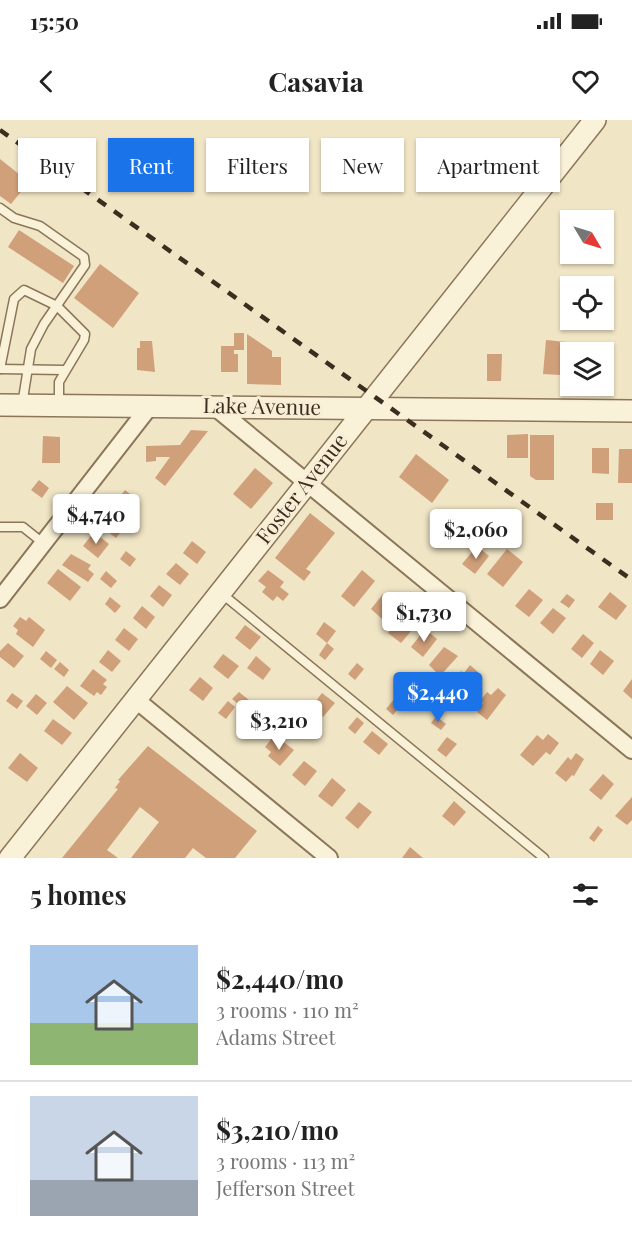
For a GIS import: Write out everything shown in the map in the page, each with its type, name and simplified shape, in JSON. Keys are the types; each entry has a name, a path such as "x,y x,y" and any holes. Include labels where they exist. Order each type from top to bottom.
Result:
{"street":[{"name":"Foster Avenue","path":"10,858 595,120"},
{"name":"Lake Avenue","path":"0,405 632,411"},
{"path":"0,599 150,406"},
{"path":"215,406 632,750"},
{"path":"135,699 329,858"}],"lane":[{"path":"0,208 14,218 40,226 84,257 85,265 31,349 21,405"},
{"path":"59,405 58,382 84,340 85,334 78,324 57,306 24,290 14,299 0,369 64,370"},
{"path":"0,527 23,527 44,543"},
{"path":"220,593 544,858"}],"building":[{"path":"0,159 18,173 18,192 21,192 11,204 0,196"},
{"path":"19,230 74,266 63,283 8,247"},
{"path":"100,264 139,293 113,328 74,298"},
{"path":"234,333 244,333 244,350 234,350 234,354 238,354 238,372 221,372 221,346 234,346"},
{"path":"247,334 272,351 272,357 281,357 281,385 247,384"},
{"path":"546,340 566,342 560,342 560,375 543,374"},
{"path":"140,341 152,341 155,372 137,370 137,348 140,348"},
{"path":"487,354 502,354 501,381 487,381"},
{"path":"191,430 208,431 165,486 155,478 170,457 156,457 156,461 146,462 146,446 180,445"},
{"path":"528,434 528,458 507,458 507,435"},
{"path":"530,435 554,435 554,480 536,480 530,476"},
{"path":"43,436 60,437 60,463 42,463"},
{"path":"592,448 609,448 609,474 592,473"},
{"path":"619,449 632,449 632,483 618,483"},
{"path":"416,454 449,480 432,503 399,477"},
{"path":"255,468 273,483 251,509 233,494"},
{"path":"39,480 49,488 42,498 31,490"},
{"path":"125,490 140,502 129,516 114,504"},
{"path":"596,503 613,503 613,520 596,520"},
{"path":"109,510 127,524 116,538 98,524"},
{"path":"310,513 335,533 306,569 311,572 304,581 275,558"},
{"path":"94,532 109,544 98,558 83,546"},
{"path":"192,541 206,552 197,564 183,553"},
{"path":"477,546 489,556 475,574 462,564"},
{"path":"507,549 523,562 503,587 487,574"},
{"path":"126,551 136,559 130,567 120,559"},
{"path":"71,554 91,565 88,569 94,574 88,582 62,565"},
{"path":"176,563 189,574 180,585 166,574"},
{"path":"58,569 81,587 70,601 47,583"},
{"path":"268,570 284,582 280,587 289,594 283,601 277,596 273,601 262,592 266,587 258,581"},
{"path":"362,570 375,581 354,607 341,596"},
{"path":"106,571 117,581 111,588 100,579"},
{"path":"159,585 172,595 163,607 150,596"},
{"path":"529,589 543,600 529,617 515,606"},
{"path":"610,592 627,606 616,620 598,607"},
{"path":"383,594 395,604 382,619 371,609"},
{"path":"567,594 575,600 569,608 560,602"},
{"path":"110,597 121,606 115,613 105,604"},
{"path":"142,606 155,617 146,629 133,618"},
{"path":"409,607 422,618 401,643 388,633"},
{"path":"553,608 566,618 553,634 540,623"},
{"path":"20,617 26,621 29,617 45,630 33,647 16,634 18,630 13,626"},
{"path":"324,622 336,631 327,643 316,634"},
{"path":"245,625 261,637 250,650 235,638"},
{"path":"124,628 138,639 129,651 115,640"},
{"path":"425,629 437,639 423,657 411,647"},
{"path":"583,634 594,643 582,658 571,649"},
{"path":"8,643 24,656 14,668 0,657 0,651"},
{"path":"327,643 334,649 325,660 319,655"},
{"path":"444,647 458,656 440,676 429,665"},
{"path":"108,650 121,661 112,672 99,662"},
{"path":"600,650 614,661 603,675 590,664"},
{"path":"46,651 57,660 51,668 40,659"},
{"path":"223,654 239,666 228,679 213,667"},
{"path":"256,656 271,669 263,680 247,668"},
{"path":"60,662 69,670 64,677 54,669"},
{"path":"357,663 364,669 355,680 348,674"},
{"path":"470,665 478,672 472,680 476,682 468,691 465,688 459,696 448,687 461,671 464,673"},
{"path":"93,669 107,680 103,684 107,687 101,695 97,692 94,696 80,686"},
{"path":"200,677 213,688 203,701 189,690"},
{"path":"632,679 632,699 623,691"},
{"path":"67,686 88,703 74,720 53,702"},
{"path":"498,688 506,695 487,720 477,712 483,703 480,701 487,692 491,695"},
{"path":"239,692 249,700 243,708 232,699"},
{"path":"12,693 23,701 17,709 6,701"},
{"path":"322,693 335,703 323,717 311,707"},
{"path":"36,694 47,703 37,715 26,706"},
{"path":"395,698 402,704 393,715 386,709"},
{"path":"228,701 235,707 226,719 218,713"},
{"path":"436,716 446,724 441,730 431,723"},
{"path":"357,717 364,723 355,734 348,728"},
{"path":"53,719 72,733 62,745 44,731"},
{"path":"372,731 388,744 379,755 363,742"},
{"path":"548,734 559,743 550,755 546,752 533,766 520,755 537,735 543,740"},
{"path":"273,737 294,750 280,766 268,756 271,752 265,747"},
{"path":"447,737 457,744 446,757 437,750"},
{"path":"148,746 257,831 235,858 206,858 193,848 185,858 131,858 159,822 140,807 107,850 118,858 62,858 118,789 115,788 120,781 118,780"},
{"path":"20,753 38,768 27,782 8,768"},
{"path":"576,753 584,759 574,776 572,775 566,782 555,773 568,757 571,760"},
{"path":"304,761 317,771 305,786 292,775"},
{"path":"603,774 614,784 601,800 589,790"},
{"path":"332,778 346,790 332,807 318,796"},
{"path":"632,797 632,820 627,825 615,816"},
{"path":"454,801 466,812 454,826 442,816"},
{"path":"359,802 372,812 358,829 345,818"},
{"path":"598,826 603,830 594,842 589,838"},
{"path":"410,847 423,858 402,858"}],"railway":[{"path":"0,130 632,580"}]}
